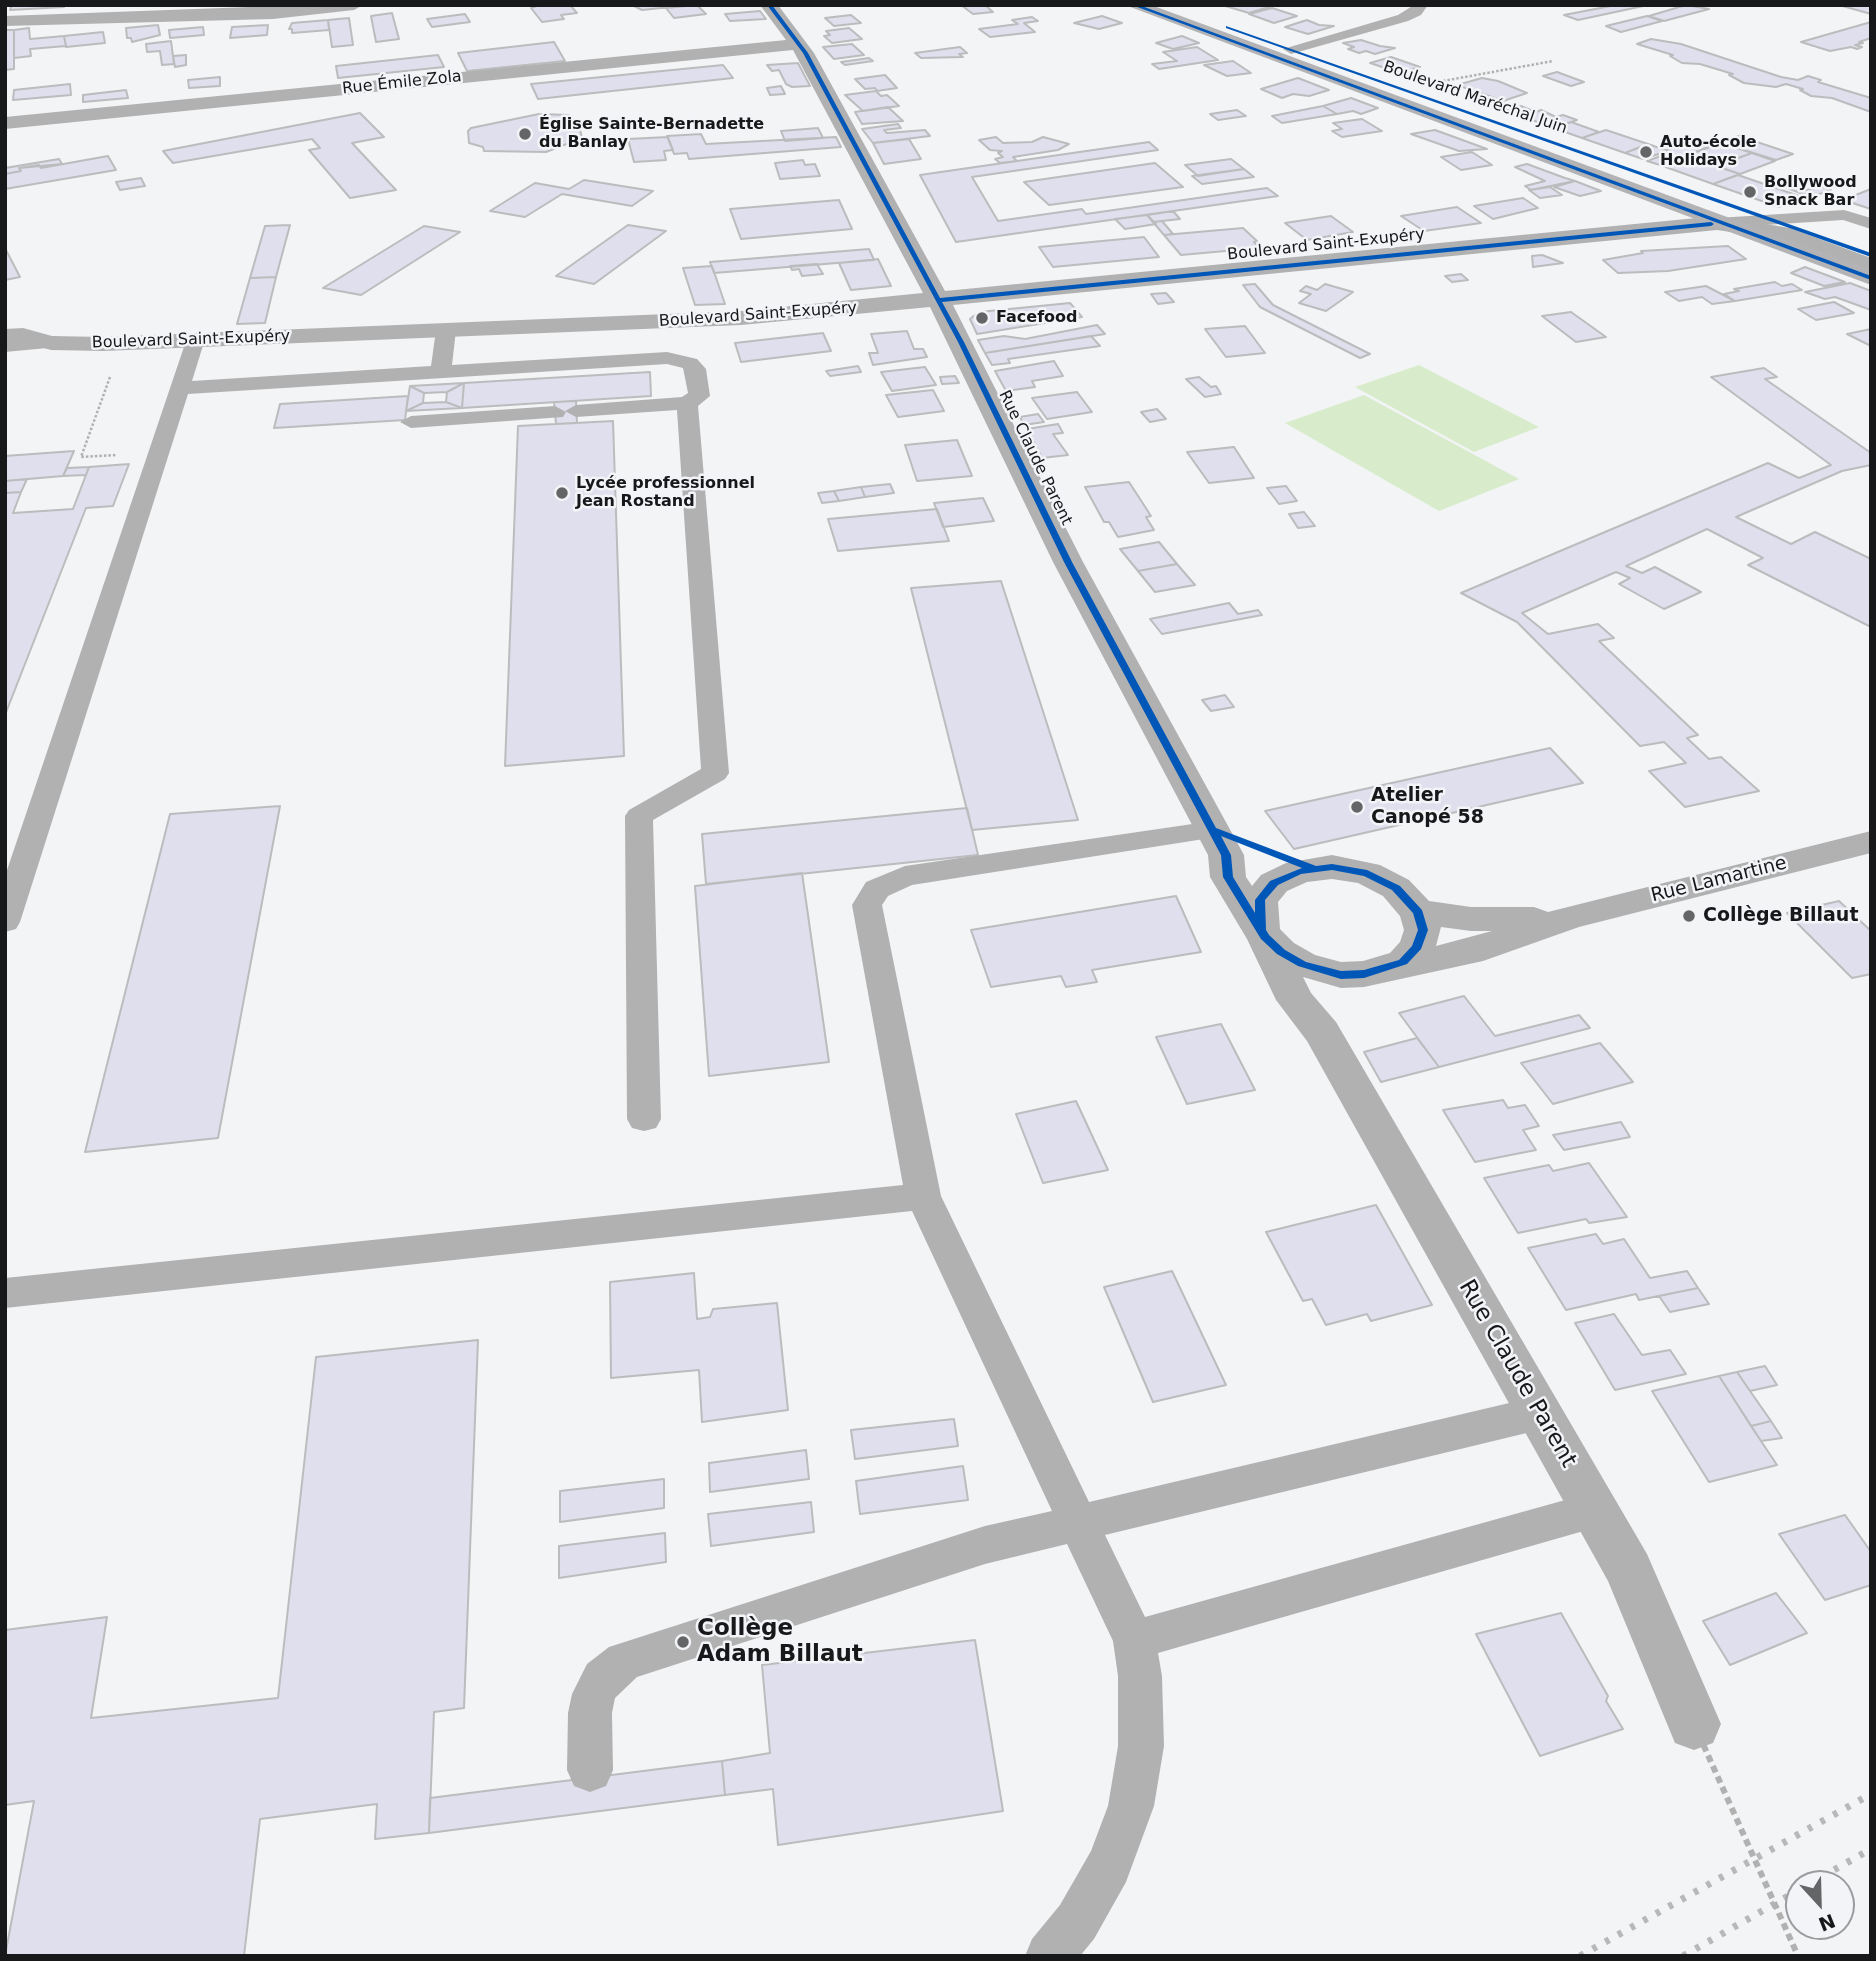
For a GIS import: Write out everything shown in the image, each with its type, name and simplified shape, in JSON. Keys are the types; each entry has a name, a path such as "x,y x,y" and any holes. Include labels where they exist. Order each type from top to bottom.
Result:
{"main road":[{"name":"Boulevard Maréchal Juin","path":"1135,5 1534,152"},
{"name":"Boulevard Maréchal Juin","path":"1168,5 1408,91 1722,214 1871,278"},
{"name":"Boulevard Maréchal Juin","path":"1773,220 1871,255"}],"street":[{"path":"5,21 273,14 354,5"},
{"name":"Rue Claude Parent","path":"769,5 799,44 938,300 1068,562 1226,855 1228,877 1263,933 1295,1000 1322,1032 1629,1570 1694,1724"},
{"name":"Rue Émile Zola","path":"5,123 799,44"},
{"name":"Boulevard Maréchal Juin","path":"1534,152 1579,164 1722,214 1773,220"},
{"path":"1722,214 1871,266"},
{"name":"Boulevard Saint-Exupéry","path":"5,336 23,335 51,343 741,318 938,300 1722,214"},
{"name":"Rue Lamartine","path":"1385,970 1483,948 1568,918 1871,842"},
{"path":"1315,869 1349,869 1382,880 1408,897 1418,912 1423,930 1417,947 1403,962 1385,970 1341,975 1314,969 1290,959 1263,933 1258,910 1266,891 1286,876 1315,869"},
{"name":"Rue Lamartine","path":"1418,912 1471,919 1568,918"},
{"name":"Rue Claude Parent","path":"1322,1032 1315,998 1324,985 1341,975"}],"lane":[{"path":"1291,49 1403,18 1416,12 1420,5"},
{"path":"1773,220 1844,215 1871,224"},
{"path":"440,371 446,330"},
{"path":"5,922 195,339"},
{"path":"5,346 51,343"},
{"path":"179,388 680,359 696,369 699,396 687,403 411,422"},
{"path":"644,1119 639,816 715,773 687,403"},
{"path":"1049,1956 1077,1922 1109,1865 1131,1805 1141,1746 1140,1676 1134,1640 923,1196 867,905 870,896 888,881 905,876 1213,830"},
{"path":"5,1293 923,1196"},
{"path":"590,1770 590,1713 594,1694 602,1679 624,1661 985,1545 1080,1525 1539,1413"},
{"path":"1134,1640 1594,1510"}],"path":[{"path":"1408,91 1446,80 1553,61"},
{"path":"159,453 81,457 117,357 161,354 168,340"},
{"path":"1694,1724 1798,1956"}],"green space":[{"path":"1419,365 1539,427 1474,452 1355,387"},
{"path":"1364,395 1519,479 1439,511 1285,423"}],"building":[{"path":"12,5 64,5 64,7 10,10"},
{"path":"540,5 570,5 577,13 561,15 564,19 542,22 531,8"},
{"path":"632,5 690,5 642,10"},
{"path":"697,5 706,14 674,18 666,8"},
{"path":"961,5 985,5 993,12 973,14"},
{"path":"1222,5 1262,5 1269,7 1249,13"},
{"path":"1616,5 1648,5 1578,20 1564,15"},
{"path":"1686,5 1709,9 1664,21 1649,16"},
{"path":"1839,5 1871,5 1871,14"},
{"path":"1272,8 1297,16 1274,23 1249,14"},
{"path":"760,11 766,19 730,21 725,14"},
{"path":"392,13 399,39 376,42 371,16"},
{"path":"465,14 470,22 432,27 427,19"},
{"path":"851,15 861,23 834,26 825,18"},
{"path":"1102,16 1122,23 1099,29 1074,23"},
{"path":"1647,16 1662,21 1621,32 1606,26"},
{"path":"1032,17 1038,21 1024,23 1035,32 990,37 979,29 1018,24 1012,20"},
{"path":"349,18 353,45 332,47 328,20"},
{"path":"328,20 329,30 292,33 292,29 289,29 292,23"},
{"path":"1307,20 1319,25 1334,26 1308,34 1285,27"},
{"path":"1871,22 1871,38 1855,45 1862,47 1857,49 1851,47 1830,51 1801,42"},
{"path":"158,25 160,35 132,42 131,38 127,38 126,28"},
{"path":"268,25 267,35 230,38 232,27"},
{"path":"203,27 204,35 170,38 169,30"},
{"path":"29,28 30,39 64,36 66,46 30,49 31,56 14,58 14,30"},
{"path":"849,28 862,39 832,43 824,36 830,35 826,31"},
{"path":"5,30 14,30 14,69 5,70"},
{"path":"103,32 105,43 66,47 64,36"},
{"path":"1182,36 1199,43 1173,49 1156,43"},
{"path":"1651,39 1681,44 1781,77 1798,80 1808,76 1821,80 1818,82 1871,98 1871,112 1832,98 1811,96 1800,90 1803,89 1786,84 1776,87 1744,83 1729,75 1733,74 1700,64 1682,63 1670,56 1673,55 1637,44"},
{"path":"1361,40 1395,48 1375,54 1366,51 1359,53 1348,49 1354,47 1343,43"},
{"path":"171,41 174,64 162,65 160,51 147,52 146,44"},
{"path":"554,42 565,61 467,71 458,53"},
{"path":"852,44 864,55 834,59 823,47"},
{"path":"960,47 967,53 959,54 963,57 921,58 915,53"},
{"path":"1197,47 1218,60 1159,69 1152,64 1177,61 1163,52"},
{"path":"186,55 186,65 175,67 173,56"},
{"path":"438,55 444,67 338,78 336,66"},
{"path":"1391,57 1420,67 1400,73 1370,63"},
{"path":"869,58 873,61 845,65 841,62"},
{"path":"1233,61 1251,73 1227,76 1204,65"},
{"path":"798,63 810,86 792,87 786,84 779,70 772,71 767,65"},
{"path":"723,65 733,78 538,99 531,84"},
{"path":"1557,72 1584,82 1571,86 1543,76"},
{"path":"885,75 897,88 877,91 875,88 865,89 855,79"},
{"path":"220,77 220,86 189,88 188,80"},
{"path":"1298,78 1329,90 1309,96 1293,94 1282,98 1261,89"},
{"path":"1482,78 1498,81 1527,93 1503,101 1457,85"},
{"path":"70,84 71,95 13,100 14,90"},
{"path":"781,86 785,94 770,95 767,88"},
{"path":"126,90 128,98 83,102 83,95"},
{"path":"876,91 881,96 887,95 899,106 863,111 845,95"},
{"path":"1351,98 1378,108 1361,114 1353,111 1337,114 1323,106"},
{"path":"1323,106 1337,114 1282,123 1272,116"},
{"path":"1521,106 1533,111 1519,115 1506,111"},
{"path":"888,107 903,121 862,124 855,112"},
{"path":"1237,110 1246,116 1218,120 1210,114"},
{"path":"1541,110 1556,117 1563,115 1577,120 1554,128 1524,117"},
{"path":"360,113 384,137 352,143 396,190 350,198 309,150 320,148 312,139 173,163 163,151"},
{"name":"Église Sainte-Bernadette du Banlay","path":"539,114 569,115 569,119 578,120 582,138 546,152 484,151 483,147 469,143 468,131 471,128"},
{"path":"1362,119 1382,131 1342,137 1332,131 1342,129 1333,123"},
{"path":"1571,122 1599,132 1582,138 1554,128"},
{"path":"898,124 901,128 884,130 887,133 925,130 930,136 873,143 862,129"},
{"path":"818,128 823,138 785,141 781,131"},
{"path":"1435,130 1487,149 1459,151 1411,134"},
{"path":"1606,130 1648,144 1625,153 1582,138"},
{"path":"701,134 706,144 836,137 841,147 689,159 687,153 674,154 667,136"},
{"path":"1739,136 1793,154 1776,160 1721,143"},
{"path":"668,137 673,150 664,151 666,160 634,162 628,139"},
{"path":"996,137 1003,143 1032,142 1043,137 1069,144 1058,150 1013,157 1017,161 1000,163 995,159 1003,157 998,153 1002,151 990,150 979,140"},
{"path":"909,139 921,159 884,164 873,143"},
{"path":"1694,140 1711,146 1660,165 1647,161 1672,152 1666,150"},
{"path":"1149,142 1158,150 972,177 998,221 1082,209 1086,214 1267,188 1278,196 956,242 920,175"},
{"path":"1721,143 1752,153 1716,166 1740,174 1713,184 1660,165"},
{"name":"Auto-école Holidays","path":"1648,144 1668,151 1643,159 1625,153"},
{"path":"1472,152 1492,165 1461,170 1441,157"},
{"path":"1752,153 1775,161 1740,174 1716,166"},
{"path":"108,156 116,170 5,189 5,174 21,171 19,168 39,165 41,168"},
{"path":"59,159 62,164 19,168 21,171 5,174 5,168"},
{"path":"1231,159 1244,169 1198,176 1185,165"},
{"path":"803,160 805,165 815,164 820,176 780,179 775,163"},
{"path":"1155,163 1183,187 1049,205 1024,182"},
{"path":"1527,164 1575,181 1531,190 1525,186 1545,181 1515,167"},
{"path":"1244,169 1254,177 1202,184 1192,176"},
{"path":"1738,175 1805,198 1779,207 1713,184"},
{"path":"141,178 145,186 120,190 116,182"},
{"path":"584,180 653,191 632,206 562,194 525,217 490,211 535,183 569,189"},
{"path":"1575,181 1601,191 1580,196 1554,187"},
{"path":"1794,186 1806,190 1823,187 1831,190 1811,197 1787,188"},
{"path":"1550,187 1562,195 1540,198 1529,190"},
{"path":"1871,189 1871,209 1843,200"},
{"path":"1523,198 1538,208 1493,219 1474,206"},
{"path":"839,200 852,229 741,239 730,209"},
{"path":"1457,207 1481,223 1424,231 1401,216"},
{"path":"1173,211 1180,219 1153,222 1147,215"},
{"path":"1147,215 1156,224 1125,229 1115,219"},
{"path":"1331,216 1353,232 1307,240 1285,223"},
{"path":"1162,221 1173,234 1164,235 1153,222"},
{"path":"290,225 276,277 250,278 265,226"},
{"path":"628,225 666,231 594,284 556,276"},
{"path":"424,226 460,232 361,295 323,288"},
{"path":"1243,228 1257,241 1254,242 1259,248 1181,255 1164,235"},
{"path":"1144,237 1159,257 1053,267 1039,247"},
{"path":"1728,246 1746,259 1668,271 1618,273 1603,260 1643,253 1641,251"},
{"path":"5,248 20,277 5,280"},
{"path":"869,249 874,260 714,273 710,262"},
{"path":"1542,255 1563,263 1533,267 1532,256"},
{"path":"878,259 891,286 851,290 839,263"},
{"path":"817,264 823,274 802,276 799,269 792,270 790,266"},
{"path":"712,266 725,304 695,305 683,268"},
{"path":"1805,267 1845,282 1824,286 1791,273"},
{"path":"1461,274 1468,280 1452,282 1445,276"},
{"path":"276,277 265,323 237,324 250,278"},
{"path":"1775,282 1782,286 1792,284 1802,290 1735,301 1724,294 1739,291 1734,289"},
{"path":"1850,283 1871,291 1871,310 1835,297 1825,299 1805,292"},
{"path":"1255,284 1273,305 1370,354 1360,358 1260,307 1243,285"},
{"path":"1325,284 1353,292 1326,311 1299,303 1311,294 1300,291 1306,286 1317,290"},
{"path":"1706,286 1735,301 1712,304 1702,297 1679,301 1665,292"},
{"path":"1166,293 1174,302 1158,304 1151,294"},
{"path":"1834,302 1854,313 1816,320 1798,309"},
{"path":"1070,303 1082,317 977,334 970,319 979,312"},
{"path":"1571,312 1606,337 1576,342 1542,316"},
{"path":"1097,325 1105,334 985,353 978,340 1004,336 1025,339"},
{"path":"1245,326 1265,353 1226,357 1205,329"},
{"path":"1871,329 1871,346 1847,334"},
{"path":"907,331 914,349 923,349 927,357 873,365 869,353 878,353 871,334"},
{"path":"823,333 831,351 741,362 735,343"},
{"path":"1091,336 1100,346 1008,359 1010,363 992,365 985,353"},
{"path":"1054,361 1063,376 1032,381 1035,387 1006,391 995,371"},
{"path":"858,366 861,372 830,376 826,371"},
{"path":"925,367 936,385 892,391 881,372"},
{"path":"1764,368 1777,377 1765,379 1871,453 1871,465 1842,471 1736,517 1791,544 1815,532 1871,559 1871,627 1748,565 1763,558 1707,529 1626,566 1642,573 1655,567 1701,592 1664,609 1619,584 1630,578 1616,572 1522,613 1548,634 1598,624 1614,638 1599,641 1698,735 1687,738 1709,759 1721,757 1759,791 1685,807 1649,771 1686,763 1664,742 1640,746 1517,622 1461,593 1768,463 1799,478 1831,465 1711,377"},
{"path":"650,372 651,396 462,408 464,383"},
{"path":"955,376 959,383 942,384 940,377"},
{"path":"1199,377 1211,387 1216,386 1221,394 1205,397 1186,379"},
{"path":"464,383 447,392 424,393 410,386"},
{"path":"464,383 462,408 446,402 447,392"},
{"path":"410,386 424,393 423,403 406,411"},
{"path":"933,390 944,411 898,417 886,395"},
{"path":"1077,392 1092,412 1047,419 1032,398"},
{"path":"408,396 405,420 274,428 280,404"},
{"path":"576,401 577,423 556,424 554,402"},
{"path":"446,402 462,408 406,411 423,403"},
{"path":"1157,409 1166,419 1150,422 1141,412"},
{"path":"1038,414 1044,422 1024,425 1020,417"},
{"path":"613,421 624,756 505,766 518,426"},
{"path":"1058,424 1063,433 1053,434 1068,455 1042,458 1027,429"},
{"path":"957,440 972,476 917,481 905,445"},
{"path":"1234,447 1254,478 1209,483 1187,452"},
{"path":"74,451 63,476 5,481 5,456"},
{"path":"129,464 113,506 86,508 5,715 5,493 21,492 13,513 73,509 89,467"},
{"path":"89,467 86,475 63,476 67,468"},
{"path":"27,479 21,492 5,493 5,481"},
{"path":"1129,482 1151,516 1146,517 1154,530 1118,537 1109,522 1104,522 1085,487"},
{"path":"890,484 894,493 865,497 861,487"},
{"path":"1286,486 1297,501 1279,504 1267,488"},
{"path":"861,487 865,497 839,501 834,491"},
{"path":"834,491 839,501 822,503 818,493"},
{"path":"983,498 994,521 943,527 934,503"},
{"path":"937,509 949,541 838,551 828,519"},
{"path":"1304,512 1315,526 1298,528 1289,514"},
{"path":"1159,542 1177,564 1138,571 1120,549"},
{"path":"1177,564 1195,585 1155,592 1138,571"},
{"path":"1001,581 1078,820 972,830 911,588"},
{"path":"1229,603 1238,614 1258,610 1262,615 1162,634 1150,619"},
{"path":"1225,695 1234,707 1211,711 1202,700"},
{"path":"1550,748 1583,783 1294,849 1265,811"},
{"path":"280,806 218,1138 85,1152 170,814"},
{"path":"967,808 978,855 706,884 702,834"},
{"path":"802,873 829,1062 709,1076 695,886"},
{"path":"1176,896 1201,952 1092,970 1097,982 1066,987 1061,976 991,987 971,930"},
{"path":"1839,901 1871,931 1871,974 1852,978 1787,913"},
{"path":"1464,996 1495,1036 1579,1015 1590,1028 1439,1067 1399,1013"},
{"path":"1221,1024 1255,1090 1187,1104 1156,1037"},
{"path":"1417,1038 1439,1067 1381,1082 1364,1052"},
{"path":"1600,1043 1633,1082 1553,1104 1521,1063"},
{"path":"1503,1100 1508,1108 1525,1105 1539,1126 1523,1130 1536,1150 1475,1162 1443,1110"},
{"path":"1076,1101 1108,1170 1043,1183 1016,1114"},
{"path":"1621,1122 1630,1137 1564,1150 1553,1135"},
{"path":"1589,1163 1627,1217 1589,1223 1586,1219 1518,1233 1484,1178 1549,1165 1553,1171"},
{"path":"1376,1205 1432,1305 1371,1321 1367,1314 1326,1325 1312,1299 1303,1301 1266,1232"},
{"path":"1596,1234 1603,1244 1624,1239 1650,1278 1687,1271 1698,1288 1639,1300 1636,1294 1566,1310 1528,1248"},
{"path":"1172,1271 1226,1385 1153,1402 1104,1287"},
{"path":"694,1273 697,1319 710,1317 713,1309 777,1303 788,1410 702,1422 699,1370 611,1378 610,1282"},
{"path":"1698,1288 1709,1304 1670,1312 1659,1296"},
{"path":"1614,1314 1642,1355 1670,1350 1686,1374 1615,1390 1575,1323"},
{"path":"478,1340 464,1708 434,1712 429,1833 375,1839 377,1804 260,1819 244,1956 5,1956 34,1801 5,1805 5,1630 107,1617 91,1718 278,1698 316,1357"},
{"path":"1765,1366 1777,1385 1750,1391 1737,1372"},
{"path":"1737,1372 1771,1421 1751,1426 1719,1376"},
{"path":"1719,1376 1777,1465 1709,1482 1652,1391"},
{"path":"954,1419 958,1446 855,1459 851,1430"},
{"path":"1771,1421 1782,1438 1761,1441 1751,1426"},
{"path":"806,1450 809,1479 710,1492 709,1463"},
{"path":"963,1466 968,1500 860,1514 856,1481"},
{"path":"664,1479 664,1508 560,1522 560,1491"},
{"path":"811,1502 814,1532 711,1546 708,1514"},
{"path":"1845,1515 1871,1552 1871,1585 1825,1600 1779,1534"},
{"path":"665,1533 666,1562 559,1578 559,1546"},
{"path":"1776,1593 1807,1633 1730,1665 1703,1621"},
{"path":"1561,1613 1608,1696 1606,1701 1623,1729 1540,1756 1476,1634"},
{"path":"975,1640 1003,1811 778,1845 773,1789 725,1795 722,1761 770,1753 762,1665"},
{"path":"722,1761 725,1795 429,1833 430,1798"}],"railway":[{"path":"1580,1956 1871,1794"},
{"path":"1834,1870 1871,1849"},
{"path":"1683,1956 1785,1898"}],"cycle path":[{"path":"769,5 805,53 961,342 1068,562 1226,855 1228,877 1265,937 1281,952 1302,964 1341,975 1364,974 1403,962 1417,947 1423,930 1418,912 1396,888 1367,873 1332,867 1299,871 1274,883 1260,900 1261,929"},
{"path":"1134,5 1871,278"},
{"path":"1228,27 1871,255"},
{"path":"938,300 1711,224"},
{"path":"1213,830 1315,869"}],"place":[{"name":"Église Sainte-Bernadette du Banlay","path":"525,134"},
{"name":"Auto-école Holidays","path":"1646,152"},
{"name":"Bollywood Snack Bar","path":"1750,192"},
{"name":"Facefood","path":"982,318"},
{"name":"Lycée professionnel Jean Rostand","path":"562,493"},
{"name":"Atelier Canopé 58","path":"1357,807"},
{"name":"Collège Billaut","path":"1689,916"},
{"name":"Collège Adam Billaut","path":"683,1642"}]}
